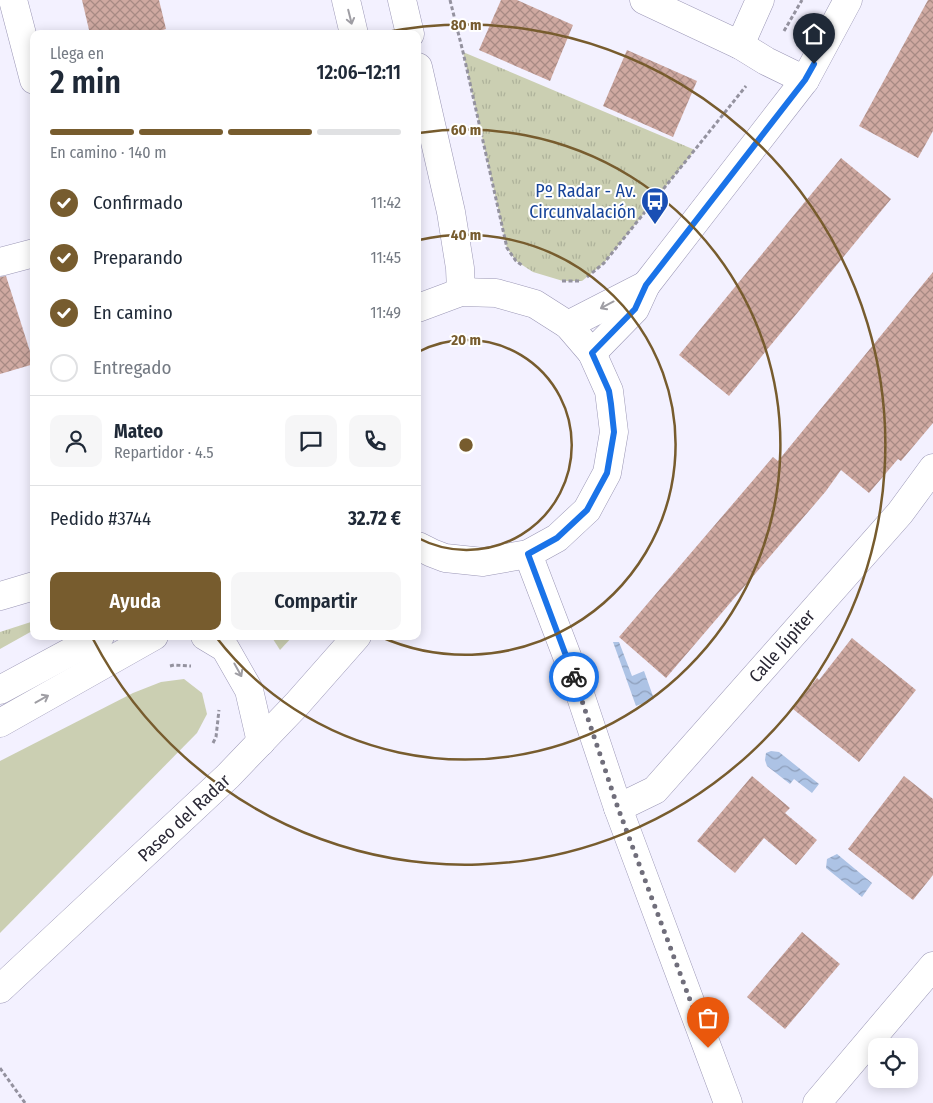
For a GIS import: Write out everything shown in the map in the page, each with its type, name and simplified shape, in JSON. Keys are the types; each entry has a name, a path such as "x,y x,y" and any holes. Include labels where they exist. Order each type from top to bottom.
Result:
{"street":[{"path":"13,0 30,65"},
{"path":"346,0 353,30"},
{"path":"402,0 409,30"},
{"path":"644,0 740,45 766,61 805,80"},
{"path":"740,45 760,0"},
{"path":"592,353 635,309 646,285 805,80 848,0"},
{"path":"421,80 451,212 460,268 461,292"},
{"path":"0,262 30,254"},
{"path":"568,325 646,285"},
{"path":"421,307 461,292 496,293 535,304 568,325 592,353 609,391 614,432 607,473 587,510 557,538 528,554 483,562 422,556"},
{"name":"Calle Júpiter","path":"618,808 656,790 900,513 933,468"},
{"path":"528,554 570,664 618,808 728,1103"},
{"path":"0,596 30,587"},
{"path":"0,690 93,640"},
{"path":"0,723 147,640"},
{"path":"212,640 225,648 249,690 261,742"},
{"name":"Paseo del Radar","path":"0,989 228,776 354,640"},
{"path":"817,1103 933,966"}],"path":[{"path":"450,0 507,248 516,261 527,268"},
{"path":"555,279 582,281 604,263 766,61 802,0"},
{"path":"166,668 174,665 194,666"},
{"path":"220,708 216,737 208,754 228,776"},
{"path":"0,1068 26,1103"}],"green space":[{"path":"463,52 695,150 604,263 582,281 563,281 533,272 516,261 507,248"},
{"path":"30,622 30,632 0,649 0,632"},
{"path":"274,640 289,640 280,650"},
{"path":"184,679 202,693 207,714 197,733 0,933 0,761 133,693 161,682"}],"water":[{"path":"613,642 619,642 632,676 644,671 654,699 636,706"},
{"path":"771,751 779,752 819,784 812,793 794,779 790,784 767,766 765,760 766,753"},
{"path":"837,854 872,883 862,897 826,868 827,859"}],"building":[{"path":"82,0 159,0 166,29 163,30 89,30"},
{"path":"501,0 517,0 573,25 550,81 479,50"},
{"path":"928,0 933,0 933,131 918,158 859,126"},
{"path":"627,50 697,81 673,137 603,106"},
{"path":"841,158 891,199 729,396 679,355"},
{"path":"933,272 933,423 901,461 898,459 869,493 841,470 826,491 666,678 619,637 773,457 778,461"},
{"path":"6,276 30,351 30,365 0,374 0,277"},
{"path":"852,638 916,690 859,762 793,709"},
{"path":"752,776 790,808 785,813 817,840 796,865 764,838 735,873 697,841"},
{"path":"904,776 933,799 933,875 913,900 848,849"},
{"path":"802,932 840,964 785,1029 747,997"}],"way so far":[{"path":"574,677 618,808 708,1048"}],"place":[{"name":"Pº Radar - Av. Circunvalación","path":"655,225"}],"route":[{"path":"574,677 528,554 557,538 587,510 607,473 614,432 611,404 609,391 592,353 635,309 646,285 805,80 814,64"}]}
